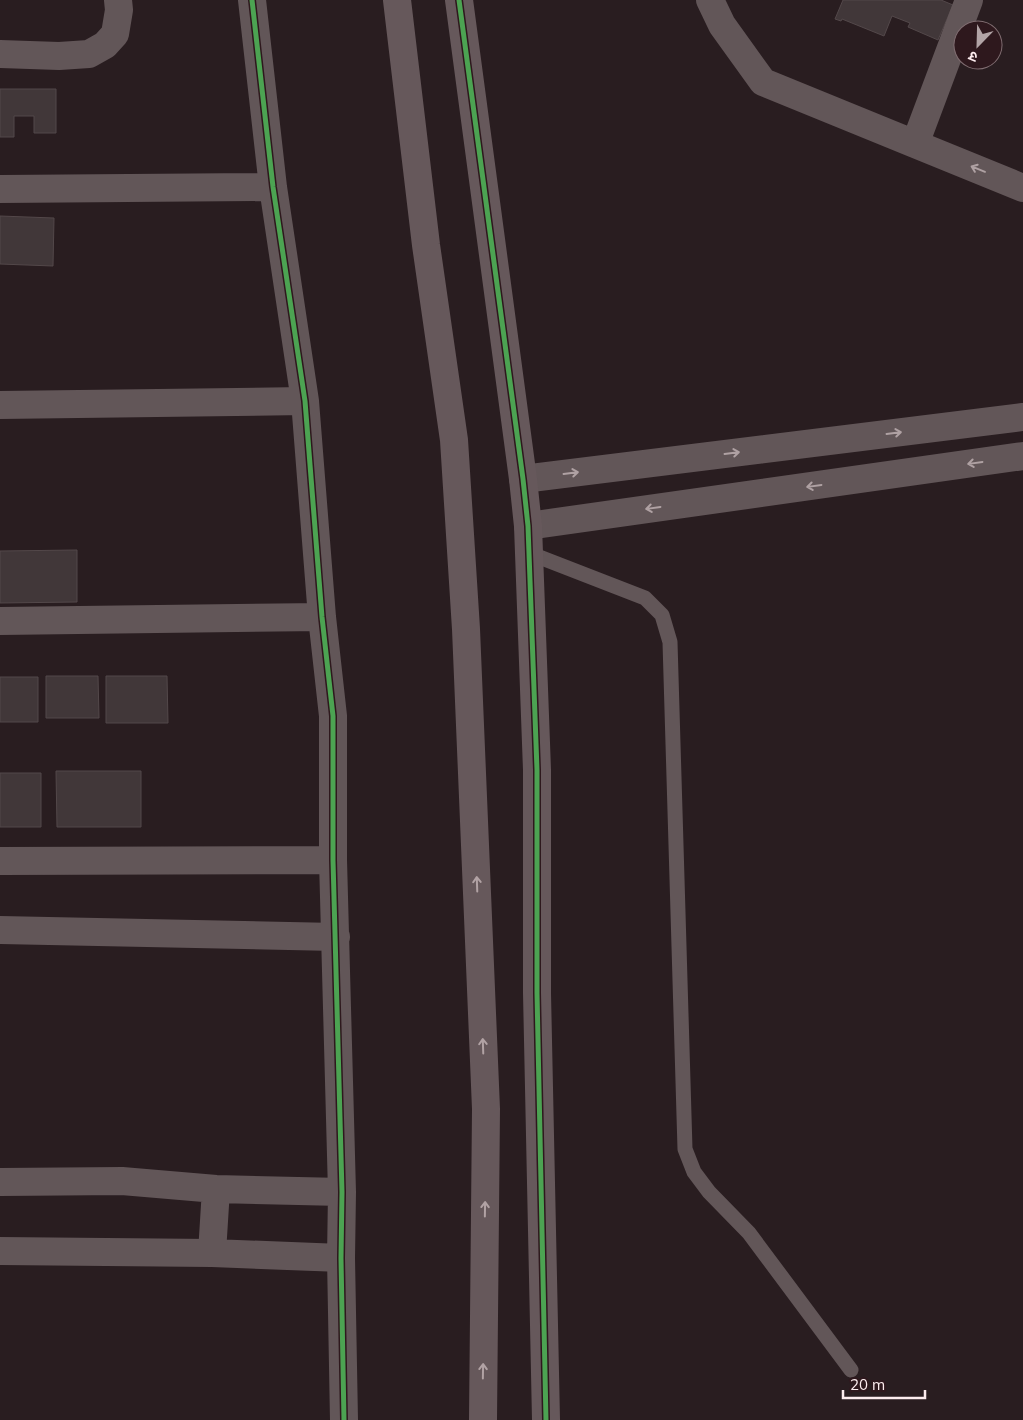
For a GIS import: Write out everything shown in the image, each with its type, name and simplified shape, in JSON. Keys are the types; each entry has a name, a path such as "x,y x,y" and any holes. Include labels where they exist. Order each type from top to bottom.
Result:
{"street":[{"path":"0,54 59,56 89,54 105,45 115,34 119,10 118,0"},
{"path":"252,0 273,188 304,401 322,617 333,716 333,860 342,1192 341,1258 344,1420"},
{"path":"397,0 426,245 454,440 466,629 486,1109 482,1420"},
{"path":"459,0 528,526 537,770 537,993 546,1420"},
{"path":"710,0 722,25 763,82 1023,188"},
{"path":"915,144 969,0"},
{"path":"0,190 273,188"},
{"path":"0,405 304,401"},
{"path":"523,479 1023,417"},
{"path":"528,526 1023,456"},
{"path":"0,622 322,617"},
{"path":"0,861 333,860"},
{"path":"0,930 336,937"},
{"path":"0,1182 122,1181 216,1189 342,1192"},
{"path":"212,1253 216,1189"},
{"path":"0,1251 212,1253 341,1258"}],"lane":[{"path":"529,553 645,598 662,615 670,642 685,1149 694,1172 708,1192 749,1233 851,1370"}],"building":[{"path":"843,0 941,0 953,5 938,40 908,27 910,23 892,16 884,36 842,19 841,21 835,19"},
{"path":"0,89 56,89 56,133 34,133 34,116 14,116 14,137 0,137"},
{"path":"0,216 54,218 53,266 0,264"},
{"path":"77,550 77,602 0,603 0,551"},
{"path":"46,676 98,676 99,718 46,718"},
{"path":"106,676 167,676 168,723 106,723"},
{"path":"0,677 38,677 38,722 0,722"},
{"path":"56,771 141,771 141,827 57,827"},
{"path":"0,773 41,773 41,827 0,827"}],"cycle path":[{"path":"252,0 273,187 305,401 322,617 333,716 333,860 342,1192 341,1258 344,1420"},
{"path":"459,0 528,526 537,770 537,993 546,1420"}]}
